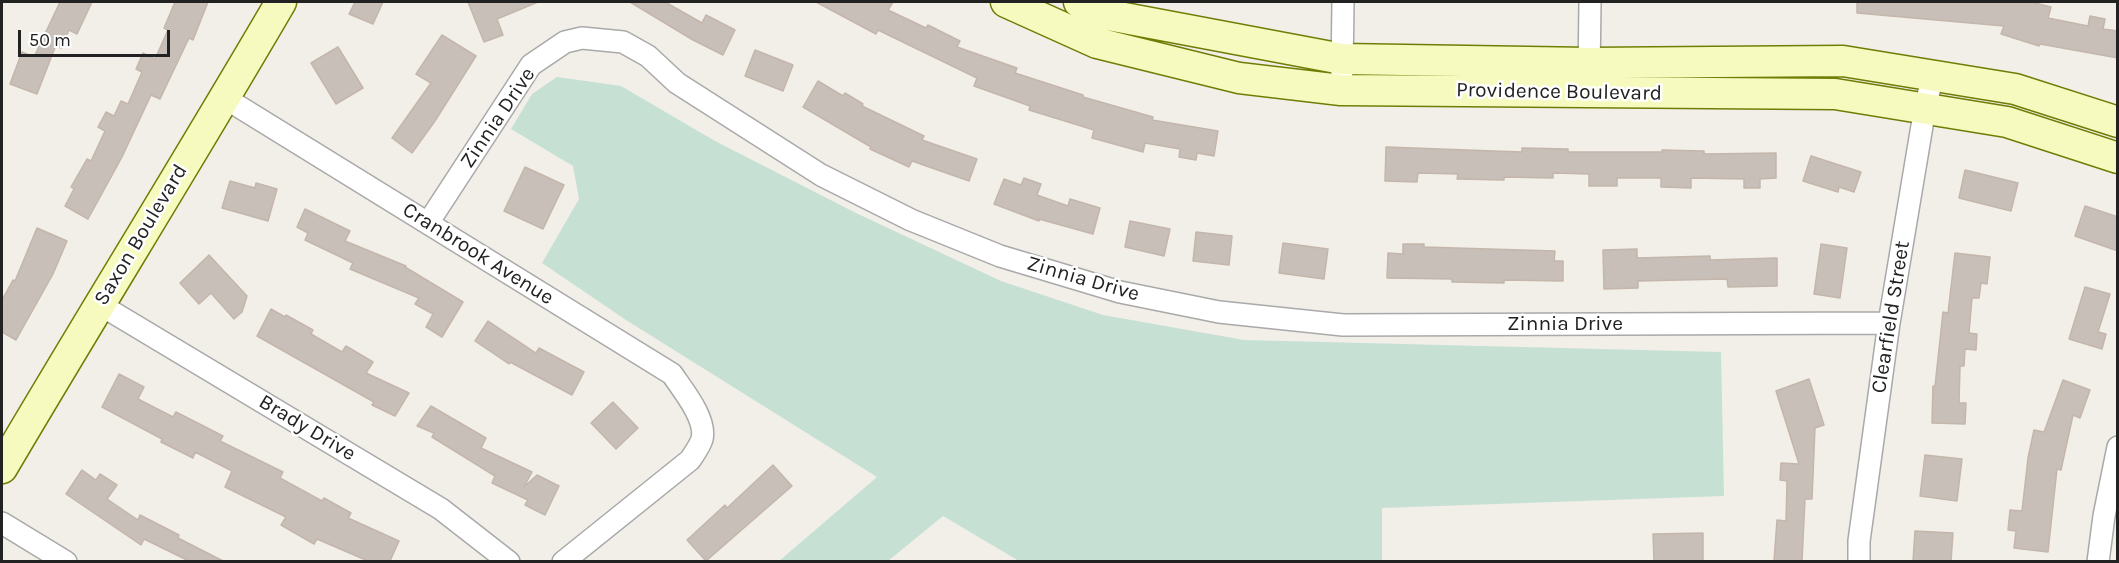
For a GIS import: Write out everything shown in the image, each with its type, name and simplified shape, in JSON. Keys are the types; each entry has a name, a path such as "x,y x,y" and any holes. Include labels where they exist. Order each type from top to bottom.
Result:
{"main road":[{"name":"Saxon Boulevard","path":"2,468 281,2"},
{"name":"Providence Boulevard","path":"1006,2 1097,43 1239,78 1341,90 1835,94 2007,122 2118,158"},
{"name":"Providence Boulevard","path":"1095,6 1342,59 1589,63 1843,61 2015,89 2118,122"}],"street":[{"path":"1341,90 1343,2"},
{"path":"1588,92 1590,2"},
{"path":"1095,6 1097,43"},
{"name":"Zinnia Drive","path":"428,223 531,65 565,42 582,38 623,42 648,56 677,83 821,175 911,220 1000,256 1120,292 1219,312 1343,325 1889,323"},
{"name":"Clearfield Street","path":"1859,561 1859,541 1889,323 1925,108 1933,75"},
{"name":"Cranbrook Avenue","path":"225,98 672,374 698,412 702,434 690,460 563,561"},
{"name":"Brady Drive","path":"99,304 441,509 508,561"},
{"path":"2098,561 2111,517 2118,447"},
{"path":"2,523 66,561"}],"green space":[{"path":"557,77 621,86 715,141 856,213 1001,281 1103,315 1244,340 1721,352 1724,496 1382,508 1382,561 1019,561 943,516 888,561 779,561 877,477 626,320 542,263 579,199 573,166 511,129 532,94"}],"building":[{"path":"60,2 92,2 77,34 69,30 61,48 56,45 37,94 10,84 22,52 34,57"},
{"path":"175,2 208,2 193,40 189,38 160,99 151,95 122,157 88,219 65,206 74,189 71,187 87,159 91,161 105,131 98,127 106,112 114,116 121,101 128,104 142,72 136,69 143,53 155,59 168,30 164,28"},
{"path":"355,2 383,2 373,24 349,14"},
{"path":"468,2 538,2 497,19 503,35 484,42"},
{"path":"630,2 665,2 702,23 706,15 735,30 723,55 693,40"},
{"path":"816,2 893,2 888,10 926,28 928,25 960,41 957,47 1017,68 1015,73 1083,95 1083,97 1153,117 1152,120 1218,131 1214,156 1197,153 1196,160 1179,157 1180,149 1145,143 1143,152 1092,138 1094,130 1029,110 1030,106 974,86 977,78 878,30 876,34"},
{"path":"1857,2 2031,2 2051,7 2048,18 2088,26 2090,16 2105,19 2103,29 2118,31 2118,58 2040,44 2039,46 2001,34 2004,26 1857,13"},
{"path":"442,35 476,56 412,153 392,138 431,83 416,74"},
{"path":"338,47 363,88 336,104 311,63"},
{"path":"755,50 793,65 783,91 745,76"},
{"path":"818,81 843,96 845,93 863,104 862,106 924,136 922,140 977,159 969,181 912,161 909,167 870,149 871,147 803,107"},
{"path":"1386,147 1522,152 1522,148 1568,149 1568,152 1662,152 1662,150 1704,151 1704,154 1776,153 1776,178 1760,179 1760,188 1744,188 1744,179 1691,178 1691,188 1661,187 1661,178 1617,178 1617,186 1589,186 1589,174 1553,173 1553,178 1504,177 1504,180 1457,179 1458,174 1418,173 1417,182 1385,181"},
{"path":"1811,156 1861,172 1854,192 1839,187 1838,192 1803,181"},
{"path":"525,167 564,185 543,229 504,211"},
{"path":"1965,170 2018,183 2011,211 1959,198"},
{"path":"1024,178 1041,184 1037,195 1068,206 1070,199 1100,208 1093,234 1039,219 1039,221 994,204 1004,179 1021,185"},
{"path":"230,181 255,188 256,183 277,189 268,221 222,208"},
{"path":"2085,206 2118,217 2118,251 2075,236"},
{"path":"305,209 350,231 345,241 406,266 463,302 442,337 426,327 433,314 415,304 419,298 350,269 353,263 305,240 308,233 297,227"},
{"path":"1130,221 1170,229 1164,256 1125,247"},
{"path":"37,228 67,241 53,274 16,340 2,332 2,300 13,280 15,281"},
{"path":"1196,232 1232,236 1229,265 1193,261"},
{"path":"1283,243 1328,249 1324,279 1279,273"},
{"path":"1403,244 1424,244 1424,247 1555,251 1554,261 1563,261 1563,281 1504,280 1504,283 1387,278 1388,253 1403,254"},
{"path":"1821,244 1847,248 1840,298 1814,294"},
{"path":"1637,249 1637,258 1710,256 1710,260 1777,258 1777,286 1728,287 1727,279 1638,281 1638,288 1604,289 1603,250"},
{"path":"1955,253 1990,257 1987,284 1981,283 1979,298 1972,298 1969,333 1977,334 1976,350 1965,349 1964,366 1960,366 1959,403 1966,403 1965,424 1932,423 1933,386 1935,386 1943,312 1948,313"},
{"path":"209,255 247,296 242,312 234,319 211,293 199,304 180,283"},
{"path":"2085,287 2110,294 2098,332 2106,334 2102,349 2069,339"},
{"path":"271,309 313,330 311,334 342,352 346,346 373,362 366,373 409,393 395,416 372,405 374,402 257,336"},
{"path":"488,321 536,353 539,348 584,372 572,395 510,362 509,364 475,341"},
{"path":"119,374 144,387 138,399 173,417 176,412 223,436 220,441 283,472 280,478 322,501 324,498 351,513 348,518 399,541 390,561 368,561 317,539 314,544 281,525 286,517 225,487 232,471 195,452 193,458 102,407"},
{"path":"1809,379 1824,425 1815,428 1812,499 1805,499 1802,561 1774,561 1777,520 1786,521 1787,481 1780,480 1781,463 1799,464 1776,391"},
{"path":"2063,380 2090,390 2080,418 2073,415 2061,470 2057,469 2048,552 2014,548 2016,531 2008,530 2010,510 2022,511 2028,458 2034,430 2044,432"},
{"path":"613,402 638,428 616,449 591,423"},
{"path":"431,406 486,438 481,448 532,472 524,487 537,475 559,486 545,515 525,505 528,500 492,483 495,476 432,437 434,433 417,426"},
{"path":"1925,455 1962,459 1957,501 1920,496"},
{"path":"773,465 792,486 706,561 687,540 725,505 727,508"},
{"path":"82,470 96,480 100,474 117,485 107,499 138,520 140,515 223,561 189,561 144,539 141,545 66,494"},
{"path":"1915,531 1953,533 1951,561 1913,561"},
{"path":"1703,533 1703,561 1654,561 1653,534"}]}
